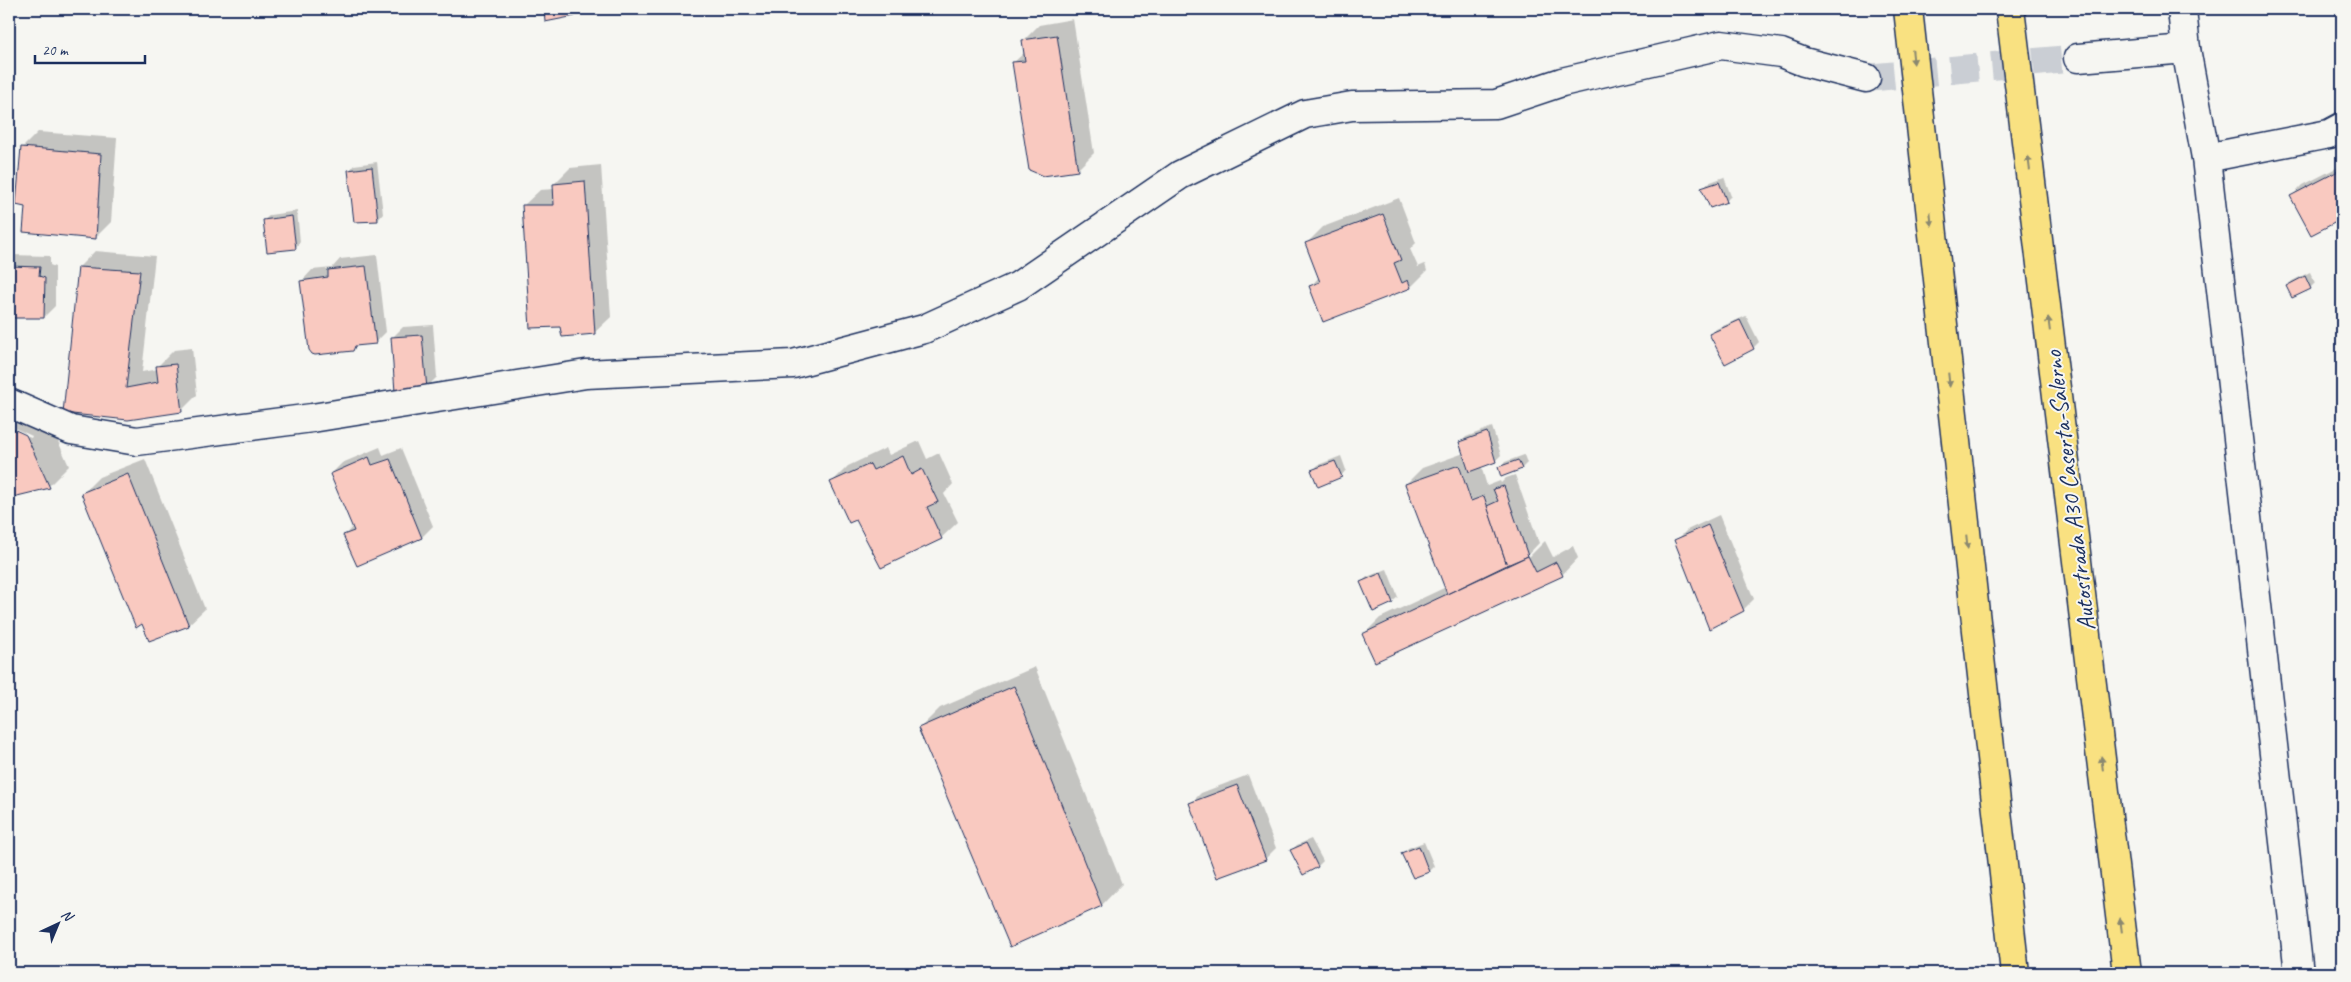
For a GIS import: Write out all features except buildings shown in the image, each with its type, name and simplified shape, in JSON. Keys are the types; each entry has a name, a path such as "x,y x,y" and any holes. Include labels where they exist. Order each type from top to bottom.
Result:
{"highway":[{"path":"1908,9 2015,973"},
{"name":"Autostrada A30 Caserta-Salerno","path":"2010,9 2126,973"}],"street":[{"path":"2182,9 2186,49 2206,158 2299,973"},
{"path":"9,403 71,430 137,441 312,418 586,374 793,364 924,329 1018,286 1180,175 1304,114 1352,106 1496,104 1562,82 1722,45 1781,53 1804,62 1866,78"},
{"path":"2078,58 2186,49"},
{"path":"2206,158 2329,134 2342,128"}],"tunnel":[{"path":"1866,78 2078,58"}]}
